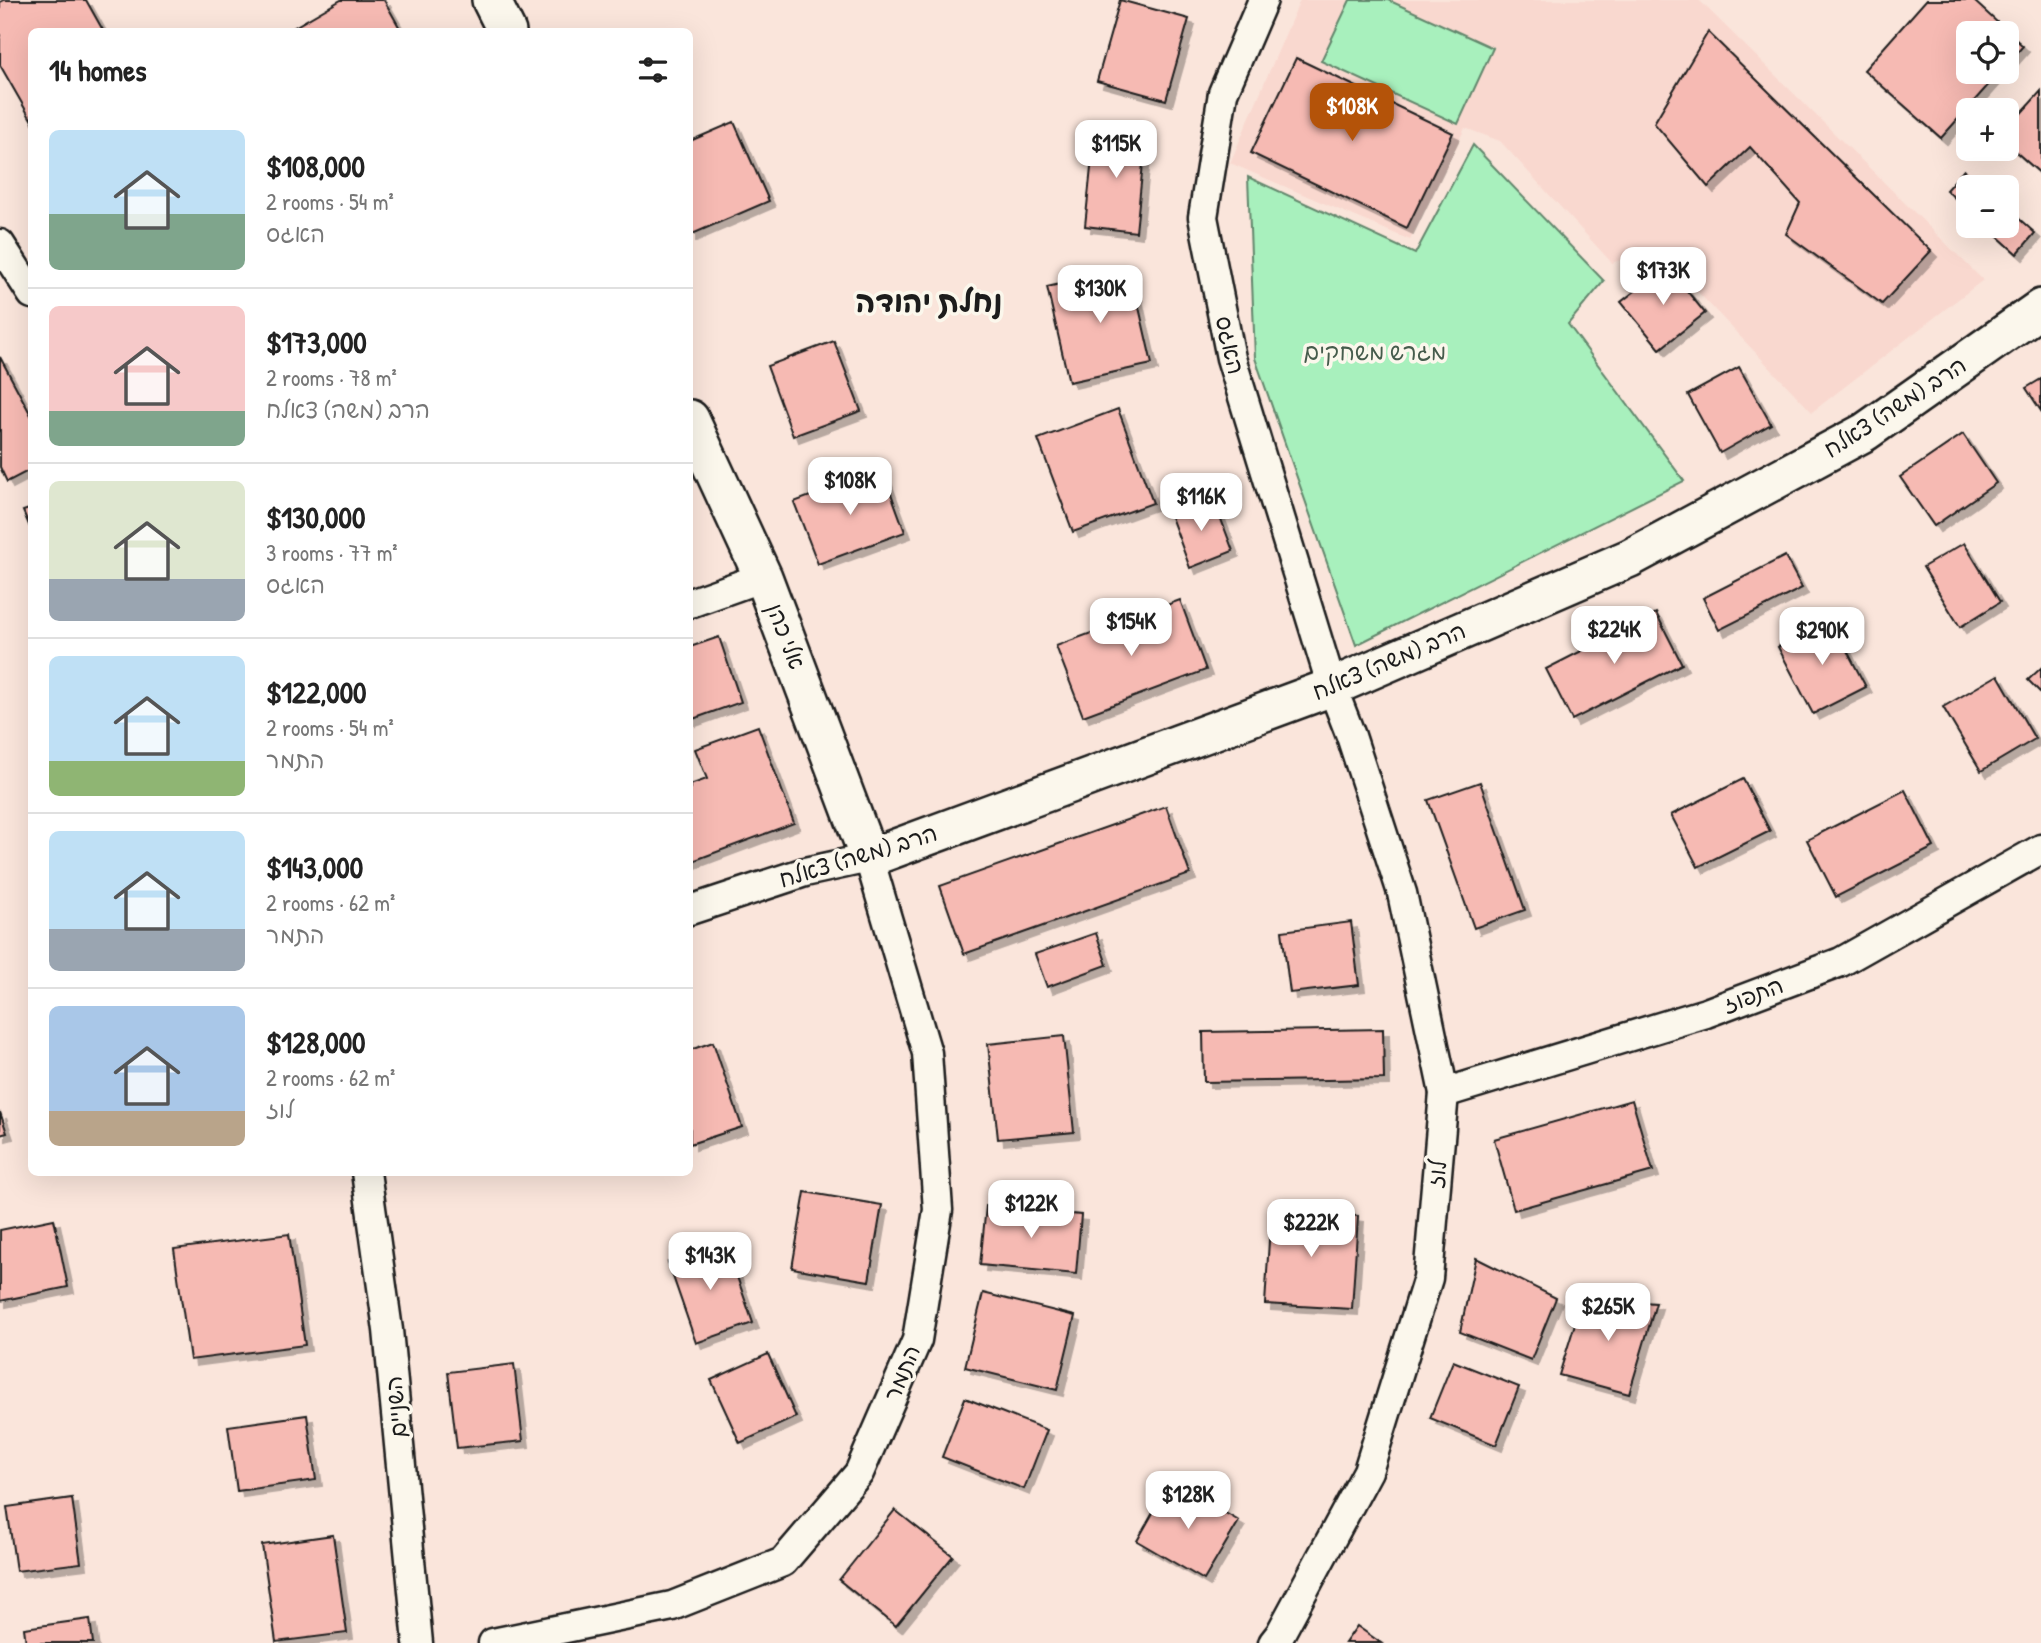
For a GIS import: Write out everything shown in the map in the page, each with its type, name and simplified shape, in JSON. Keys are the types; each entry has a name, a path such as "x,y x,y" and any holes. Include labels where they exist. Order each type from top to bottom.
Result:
{"street":[{"path":"491,0 505,28"},
{"name":"האגס","path":"1263,0 1223,93 1203,217 1231,358 1332,687"},
{"path":"0,244 28,288"},
{"name":"הרב (משה) צאלח","path":"693,909 805,872 869,858 1332,687 1630,558 1865,432 2041,308"},
{"name":"אלי כהן","path":"693,425 763,577 869,858"},
{"path":"693,602 763,577"},
{"name":"לוז","path":"1273,1643 1367,1471 1428,1278 1444,1093 1402,893 1351,736 1332,687"},
{"name":"התפוז","path":"1444,1093 1706,1013 1841,962 2041,849"},
{"name":"התמר","path":"493,1643 672,1606 783,1562 859,1473 917,1340 938,1210 927,1053 869,858"},
{"name":"השניים","path":"367,1176 388,1330 418,1643"}],"shaded area":[{"path":"1300,0 1699,0 1983,280 1812,412 1656,248 1612,263 1500,141 1465,128 1410,240 1230,163"}],"green space":[{"path":"1350,0 1388,0 1493,48 1458,124 1321,61"},
{"name":"מגרש משחקים","path":"1473,145 1604,281 1568,324 1684,481 1356,645 1255,358 1248,177 1415,254"}],"building":[{"path":"86,0 102,28 28,28 28,114 0,65 0,2"},
{"path":"341,0 384,0 400,28 293,28"},
{"path":"1120,0 1189,19 1166,100 1097,81"},
{"path":"1926,0 1973,0 1996,21 1956,21 1956,84 1989,84 1977,98 1956,98 1956,121 1941,138 1864,70"},
{"path":"1708,32 1931,251 1882,304 1786,234 1800,203 1750,147 1708,187 1654,123"},
{"path":"1296,58 1453,133 1407,228 1251,153"},
{"path":"2041,91 2041,174 2019,155 2019,116"},
{"path":"734,122 769,201 693,234 693,140"},
{"path":"1095,129 1146,134 1136,232 1085,226"},
{"path":"1956,179 1956,199 1946,190"},
{"path":"2019,219 2035,233 2017,254 1999,238 2019,238"},
{"path":"1667,266 1705,313 1660,349 1621,302"},
{"path":"1130,268 1152,364 1069,382 1047,287"},
{"path":"834,341 861,411 793,436 767,366"},
{"path":"0,357 28,410 28,471 7,482 0,467"},
{"path":"1739,367 1771,424 1720,453 1688,395"},
{"path":"2041,379 2041,411 2026,388"},
{"path":"1118,409 1153,503 1073,532 1038,439"},
{"path":"1963,434 1996,483 1934,526 1900,477"},
{"path":"882,469 905,532 818,564 794,502"},
{"path":"1213,498 1233,551 1190,568 1170,514"},
{"path":"28,509 28,523 23,511"},
{"path":"1964,543 2000,602 1960,627 1923,567"},
{"path":"1785,556 1802,588 1719,630 1703,598"},
{"path":"1180,600 1206,670 1083,716 1056,646"},
{"path":"1656,613 1682,664 1572,720 1546,669"},
{"path":"1831,620 1866,687 1813,714 1778,647"},
{"path":"719,637 741,702 693,719 693,646"},
{"path":"2041,668 2041,693 2028,680"},
{"path":"1998,675 2035,739 1981,771 1943,707"},
{"path":"758,726 794,823 693,861 693,784 707,779 695,749"},
{"path":"1743,779 1770,831 1698,867 1671,815"},
{"path":"1480,782 1525,910 1474,928 1428,800"},
{"path":"1905,790 1934,847 1836,897 1807,840"},
{"path":"1166,806 1190,874 964,954 940,886"},
{"path":"1351,922 1359,985 1290,993 1282,931"},
{"path":"1096,933 1107,965 1047,987 1035,954"},
{"path":"1383,1029 1384,1079 1204,1082 1203,1032"},
{"path":"1064,1036 1074,1132 998,1139 988,1044"},
{"path":"713,1042 742,1127 693,1143 693,1049"},
{"path":"1632,1100 1653,1171 1514,1210 1494,1139"},
{"path":"0,1112 7,1133 0,1135"},
{"path":"805,1192 882,1205 869,1281 792,1268"},
{"path":"986,1206 1081,1215 1076,1274 980,1265"},
{"path":"1271,1209 1358,1216 1352,1309 1265,1304"},
{"path":"54,1219 68,1287 0,1301 0,1230"},
{"path":"289,1234 305,1345 190,1360 174,1249"},
{"path":"725,1242 753,1323 696,1343 668,1262"},
{"path":"1476,1258 1556,1298 1531,1360 1460,1332"},
{"path":"983,1293 1075,1316 1057,1390 965,1367"},
{"path":"1583,1298 1656,1303 1629,1394 1559,1375"},
{"path":"768,1354 796,1417 740,1443 711,1380"},
{"path":"1453,1361 1519,1387 1496,1445 1430,1418"},
{"path":"514,1364 523,1441 457,1448 448,1372"},
{"path":"965,1398 1047,1430 1024,1489 942,1457"},
{"path":"307,1415 316,1480 237,1491 228,1426"},
{"path":"1171,1481 1239,1521 1204,1580 1137,1541"},
{"path":"72,1498 81,1563 16,1571 7,1507"},
{"path":"895,1510 953,1556 896,1626 839,1580"},
{"path":"333,1535 347,1633 276,1642 262,1545"},
{"path":"90,1619 93,1643 26,1643 24,1628"},
{"path":"1357,1626 1381,1643 1345,1643"}],"district":[{"name":"נחלת יהודה","path":"929,302"}]}
